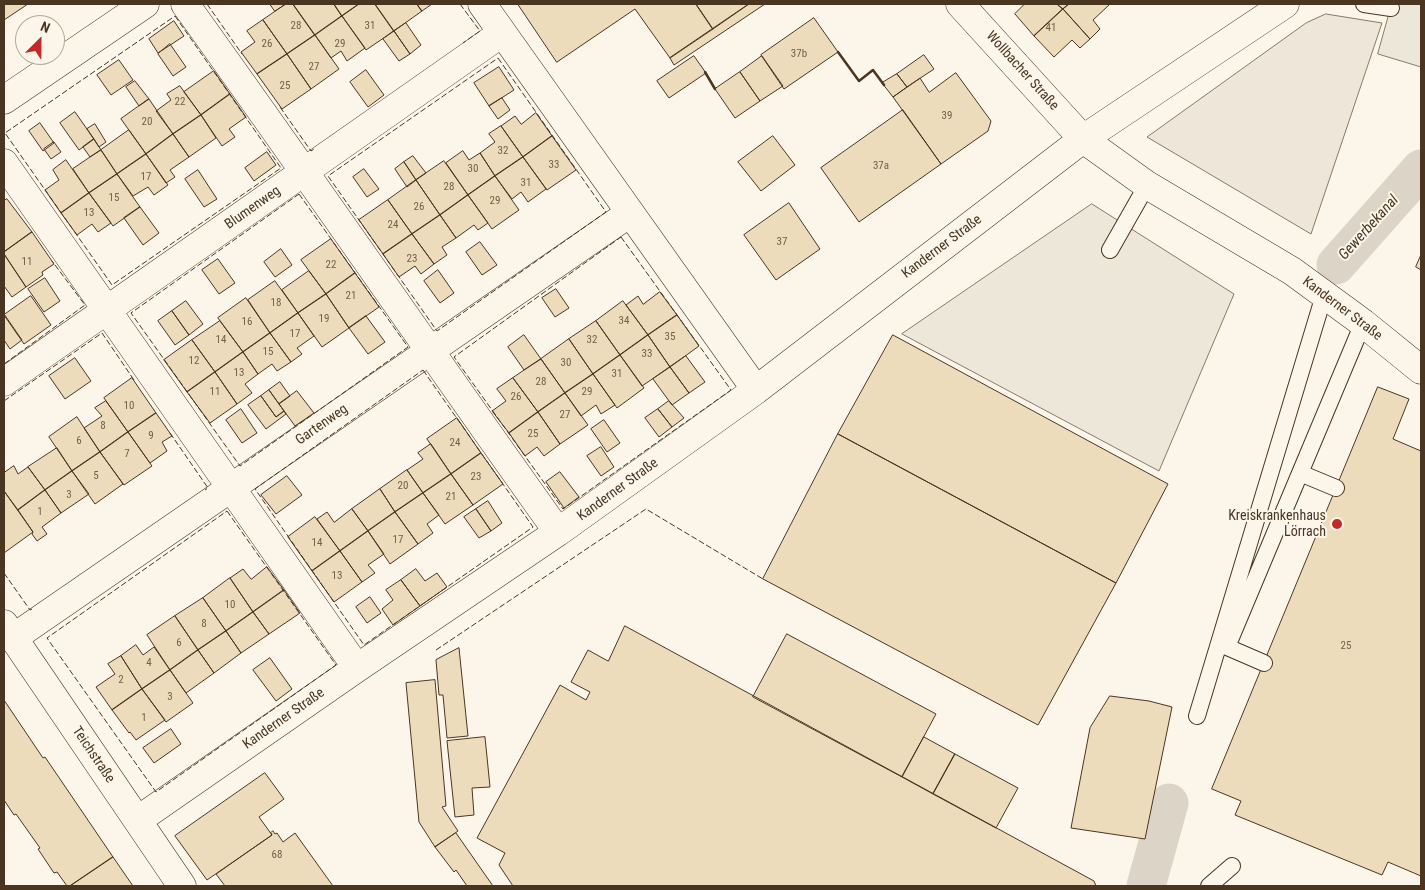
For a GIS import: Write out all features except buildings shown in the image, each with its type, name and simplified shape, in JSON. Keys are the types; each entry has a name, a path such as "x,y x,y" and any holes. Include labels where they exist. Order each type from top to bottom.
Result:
{"street":[{"path":"4,100 145,4"},
{"path":"185,4 305,171 428,351 558,532"},
{"path":"482,4 756,390"},
{"name":"Wollbacher Straße","path":"960,4 1083,139"},
{"name":"Kanderner Straße","path":"138,820 357,668 558,532 756,390 1083,139 1286,4"},
{"name":"Blumenweg","path":"4,382 502,33"},
{"name":"Kanderner Straße","path":"1083,139 1148,185 1292,271 1421,370"},
{"path":"4,163 357,668"},
{"name":"Gartenweg","path":"9,631 231,488 630,213"},
{"name":"Teichstraße","path":"9,631 182,886"}],"lane":[{"path":"1364,4 1391,8"},
{"path":"1110,250 1148,185"},
{"path":"1197,716 1324,295"},
{"path":"1264,663 1227,647 1363,324"},
{"path":"1300,473 1336,488"},
{"path":"1209,886 1232,866"}],"shaded area":[{"path":"1392,4 1421,4 1421,67 1378,54"},
{"path":"1326,14 1382,23 1311,234 1147,137 1306,23"},
{"path":"1092,204 1234,294 1159,471 902,334"}],"waterway":[{"name":"Gewerbekanal","path":"1336,265 1421,169"},
{"name":"Gewerbekanal","path":"1146,886 1169,803"}],"fence":[{"path":"207,4 242,54"},
{"path":"460,4 480,31 463,43"},
{"path":"175,16 281,168 112,285 5,133 175,16"},
{"path":"498,58 606,212 437,331 328,176 498,58"},
{"path":"280,107 311,151 314,149"},
{"path":"299,194 408,347 240,466 131,313 299,194"},
{"path":"621,237 731,390 563,509 454,357 621,237"},
{"path":"4,364 85,305 52,261"},
{"path":"4,401 102,333 134,380"},
{"path":"423,370 533,527 364,645 255,489 423,370"},
{"path":"170,433 208,488 205,490"},
{"path":"436,650 646,509 763,579"},
{"path":"227,511 336,665 156,792 47,638 227,511"},
{"path":"4,573 30,610 32,609"}],"wall":[{"path":"838,52 859,81 873,70 884,85"},
{"path":"705,72 715,89"}],"place":[{"name":"Kreiskrankenhaus Lörrach","path":"1337,524"}]}
